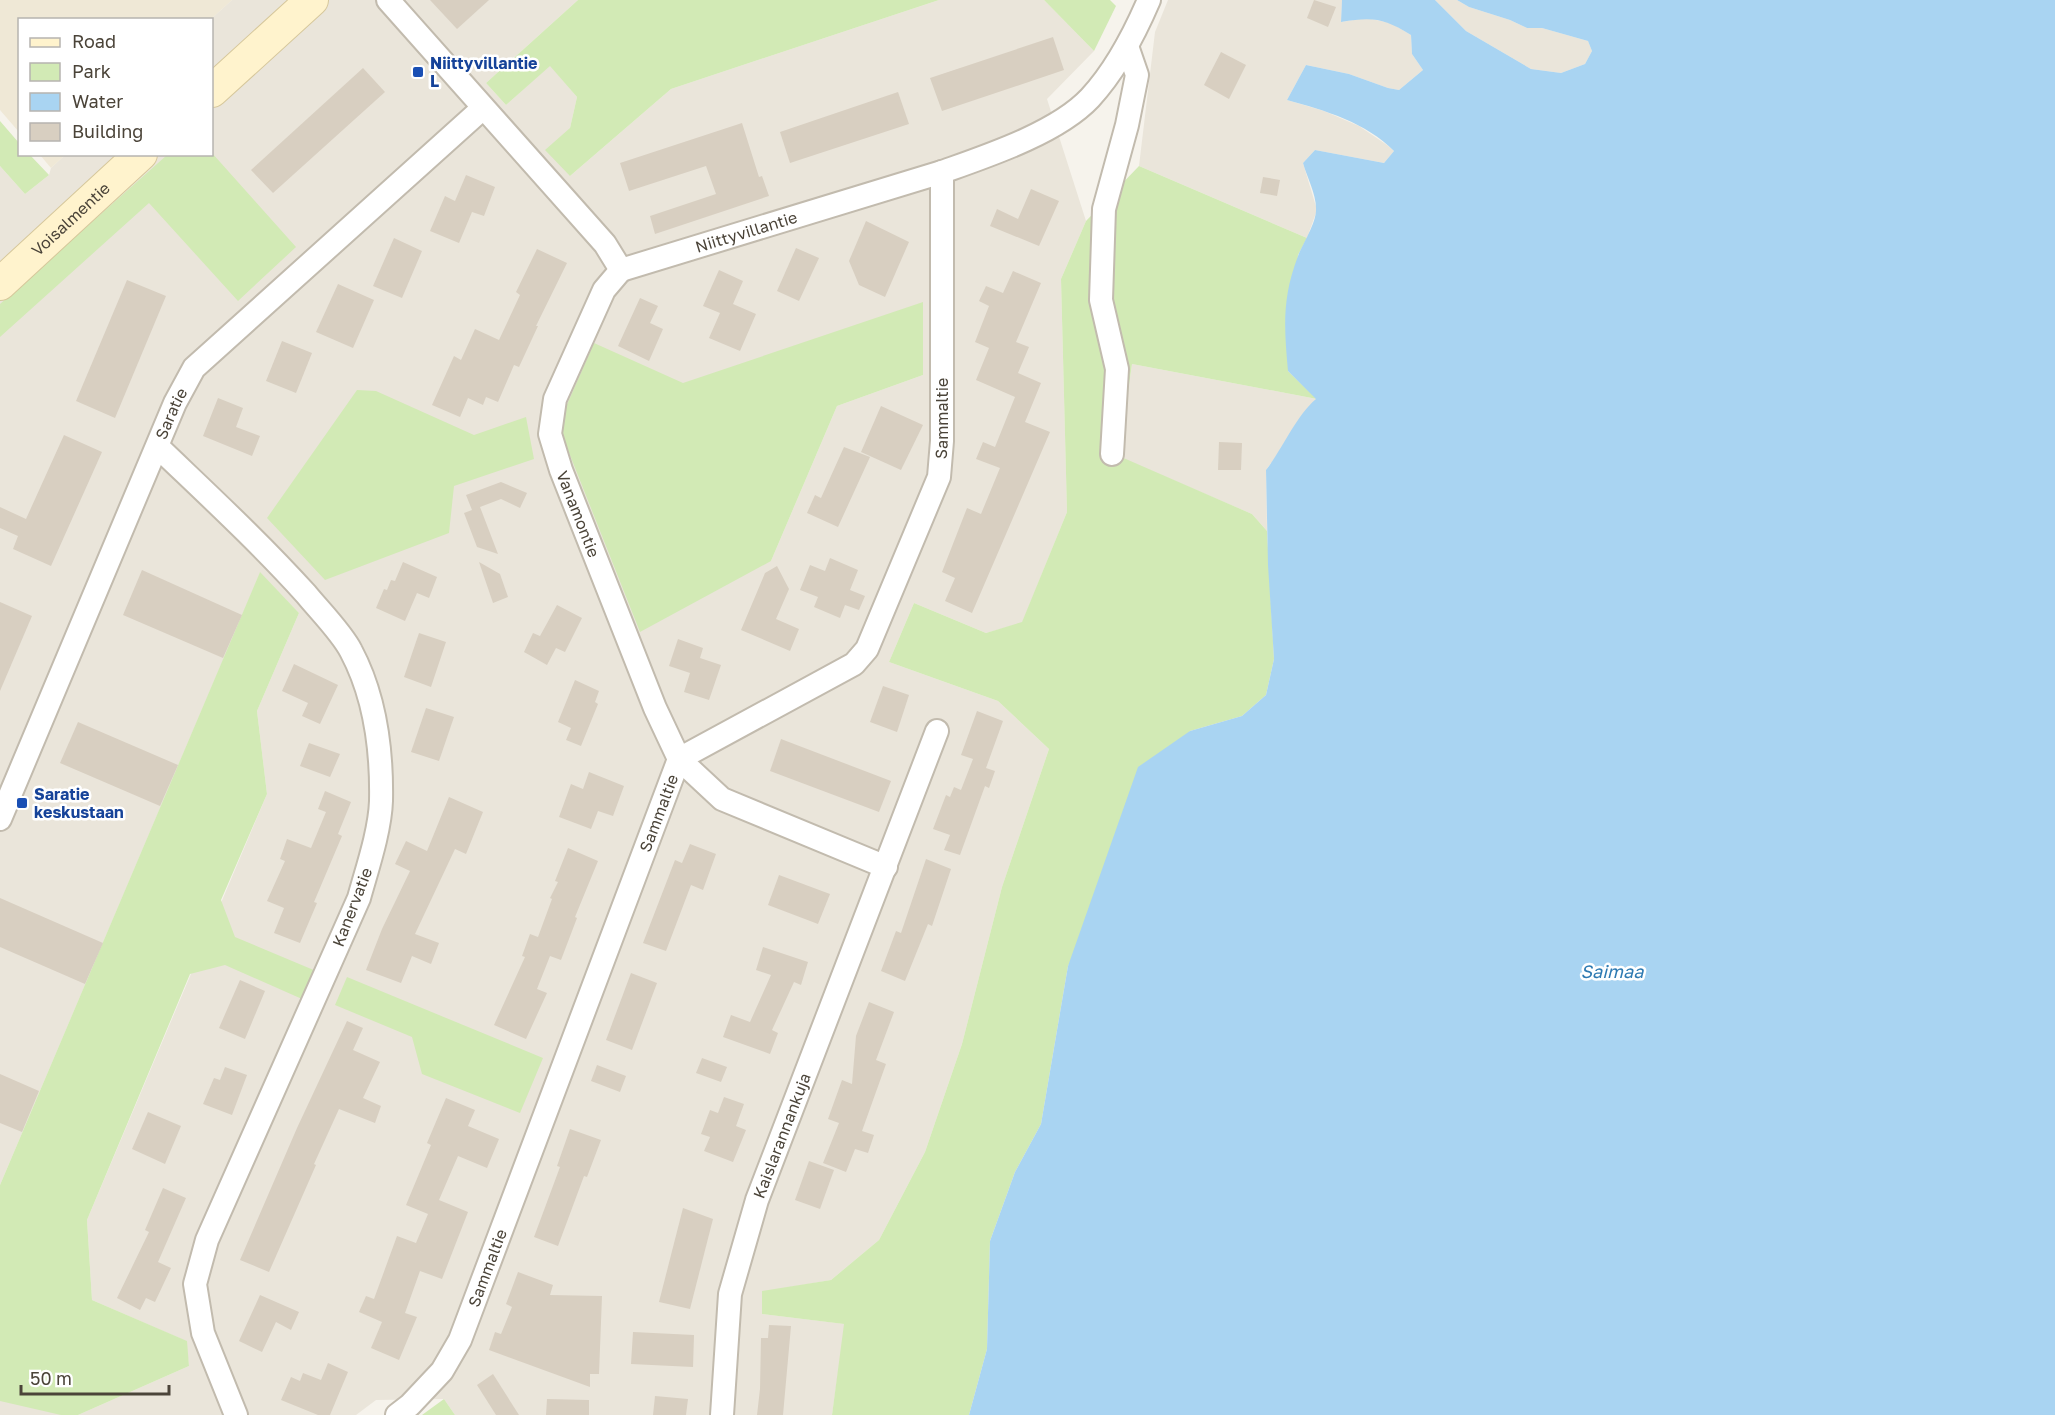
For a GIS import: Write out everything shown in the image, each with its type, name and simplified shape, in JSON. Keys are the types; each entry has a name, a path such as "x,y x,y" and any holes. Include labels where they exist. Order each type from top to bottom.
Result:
{"street":[{"path":"213,90 312,0"},
{"path":"388,0 605,244 621,270"},
{"name":"Niittyvillantie","path":"621,270 942,172 994,154 1062,120 1088,100 1109,74 1136,30 1149,0"},
{"path":"1112,454 1117,369 1101,300 1103,232 1104,209 1127,125 1137,75 1126,46"},
{"name":"Saratie","path":"0,819 175,403 194,368 483,108"},
{"name":"Voisalmentie","path":"0,284 139,156"},
{"name":"Sammaltie","path":"397,1415 410,1405 442,1371 460,1340 678,759 854,664 867,649 939,477 942,441 942,172"},
{"name":"Vanamontie","path":"621,270 604,290 555,399 550,434 565,481 655,708 678,759"},
{"name":"Kanervatie","path":"158,447 267,552 318,608 350,649 370,696 378,738 381,802 371,854 359,898 207,1239 195,1284 203,1333 236,1415"},
{"name":"Kaislarannankuja","path":"722,1415 730,1294 757,1200 937,731"},
{"path":"678,759 722,799 886,867"}],"shaded area":[{"path":"0,0 232,0 212,18 18,18 18,131 0,110"},
{"path":"232,0 578,0 486,83 506,105 550,65 577,97 570,128 570,176 671,89 939,0 1044,0 1094,51 1047,99 1086,221 1061,279 1067,512 1022,623 986,633 914,603 889,662 998,701 1049,749 1002,887 962,1044 925,1152 879,1240 831,1280 762,1292 762,1314 845,1324 832,1415 455,1415 444,1399 376,1400 356,1415 78,1415 189,1366 186,1341 92,1300 87,1220 267,794 257,711 299,613 260,573 0,1185 0,166 25,194 49,175 51,168 64,156 213,156 212,18","holes":["922,303 923,375 837,406 771,561 594,344 683,384"]},
{"path":"1168,0 1342,0 1341,22 1366,18 1391,23 1411,35 1412,54 1423,70 1399,90 1349,74 1306,65 1287,100 1324,111 1359,126 1394,151 1384,163 1315,150 1303,163 1317,210 1307,238 1139,166 1155,32"},
{"path":"1435,0 1457,0 1469,7 1527,28 1542,28 1588,41 1592,51 1585,64 1561,73 1531,69 1466,31"},
{"path":"41,156 64,156 51,168"},
{"path":"1132,364 1317,399 1266,470 1267,531 1252,514 1119,457"},
{"path":"0,1396 63,1415 0,1415"}],"green space":[{"path":"578,0 939,0 671,89 570,176 545,150 570,128 577,97 550,66 506,105 486,83"},
{"path":"1044,0 1110,0 1116,6 1094,51"},
{"path":"0,121 18,142 18,156 31,156 49,175 25,194 0,166"},
{"path":"213,154 296,247 238,301 149,203 0,337 0,304 166,156 213,156"},
{"path":"1139,166 1307,238 1298,255 1288,371 1317,399 1132,364 1119,456 1252,514 1267,531 1274,659 1266,695 1242,716 1190,731 1068,966 1041,1124 1015,1172 990,1241 987,1349 969,1415 832,1415 844,1324 762,1314 762,1291 831,1280 879,1240 925,1152 962,1044 1002,887 1049,749 998,701 889,662 914,603 986,633 1022,622 1067,512 1061,279 1086,221"},
{"path":"923,302 923,375 837,406 771,561 640,632 562,435 565,409 594,343 683,383"},
{"path":"357,390 376,391 474,435 526,417 534,459 454,486 449,533 325,580 267,518"},
{"path":"260,572 299,613 257,711 267,794 221,900 235,937 316,971 302,999 225,965 190,974 87,1220 92,1300 187,1341 189,1366 78,1415 61,1415 0,1401 0,1185"},
{"path":"347,977 543,1058 520,1113 422,1074 412,1037 335,1005"},
{"path":"444,1399 455,1415 422,1415"}],"water":[{"name":"Saimaa","path":"1342,0 1435,0 1466,31 1531,69 1561,73 1585,64 1592,51 1588,41 1542,28 1527,28 1469,7 1457,0 2055,0 2055,1415 969,1415 987,1349 990,1241 1015,1172 1041,1124 1068,966 1138,767 1190,731 1242,716 1266,695 1274,659 1268,565 1266,470 1302,414 1316,399 1288,371 1286,340 1285,313 1289,286 1298,256 1316,214 1315,197 1303,163 1315,150 1384,163 1394,151 1358,125 1316,108 1287,100 1306,65 1349,74 1399,90 1423,70 1412,54 1411,35 1378,20 1341,22"}],"building":[{"path":"430,0 489,0 457,29"},
{"path":"1314,0 1336,7 1328,27 1307,18"},
{"path":"1053,37 1064,70 942,111 930,78"},
{"path":"1221,52 1246,65 1229,99 1204,85"},
{"path":"363,68 385,92 273,193 251,170"},
{"path":"898,92 909,124 790,163 780,132"},
{"path":"742,123 759,177 762,176 769,196 655,234 650,216 716,194 706,166 629,191 620,163"},
{"path":"466,175 495,187 484,216 472,212 459,243 430,231 445,196 455,201"},
{"path":"1263,177 1280,180 1277,196 1260,193"},
{"path":"1031,189 1059,201 1039,246 990,226 997,209 1018,219"},
{"path":"866,221 909,242 885,297 859,285 849,261"},
{"path":"394,238 422,251 402,298 373,286"},
{"path":"796,248 819,258 799,301 777,291"},
{"path":"537,249 567,263 519,367 514,365 498,402 486,397 483,405 468,398 460,417 432,405 454,356 461,360 475,329 499,340 520,295 516,292"},
{"path":"719,270 743,281 733,304 756,314 740,351 709,338 720,313 703,306"},
{"path":"1013,271 1041,283 1016,342 1029,347 1018,373 1041,383 1025,422 1050,432 972,613 945,601 955,578 942,572 967,508 981,514 1000,468 976,459 983,442 995,447 1015,397 976,380 989,348 975,342 989,306 979,301 986,286 1003,293"},
{"path":"127,280 166,296 115,418 76,401"},
{"path":"338,284 374,300 353,348 316,332"},
{"path":"640,298 658,306 650,323 663,329 649,361 618,346"},
{"path":"282,341 312,353 296,393 266,381"},
{"path":"218,398 243,408 236,427 260,436 252,456 203,436"},
{"path":"881,406 923,425 901,470 861,452"},
{"path":"64,435 102,452 51,566 13,549 18,536 0,528 0,507 26,519"},
{"path":"1219,442 1242,443 1241,470 1218,470"},
{"path":"844,447 870,457 838,527 807,513 815,495 821,498"},
{"path":"501,482 527,493 520,508 501,499 480,507 498,554 477,547 464,513 472,510 466,495"},
{"path":"830,558 858,570 850,590 865,596 859,610 845,605 840,618 814,607 818,597 800,590 810,565 825,571"},
{"path":"403,562 437,577 429,598 417,593 405,621 376,608 384,589 387,590 391,580 395,581"},
{"path":"479,562 500,574 508,597 493,603"},
{"path":"777,566 789,589 776,619 799,629 790,651 741,630 765,573"},
{"path":"142,570 242,615 223,658 123,615"},
{"path":"0,602 32,616 0,691"},
{"path":"557,605 582,618 565,652 556,648 547,665 524,652 533,633 540,636"},
{"path":"419,633 446,642 431,687 404,677"},
{"path":"678,639 703,648 700,658 721,665 709,700 684,692 690,673 669,666"},
{"path":"294,664 338,685 320,724 302,716 308,703 282,691"},
{"path":"575,680 599,691 595,702 598,704 581,746 566,740 571,728 558,722"},
{"path":"883,686 909,695 897,732 870,722"},
{"path":"426,708 454,717 439,761 411,752"},
{"path":"977,711 1003,721 986,768 995,771 989,788 985,786 960,855 944,850 950,835 933,829 946,795 950,797 954,787 961,790 973,759 961,755"},
{"path":"78,722 178,765 160,806 60,763"},
{"path":"781,739 891,781 879,812 770,771"},
{"path":"309,743 340,754 330,777 300,766"},
{"path":"589,772 624,786 613,816 598,811 591,829 559,817 571,784 583,789"},
{"path":"325,791 351,802 338,834 342,836 314,902 317,903 300,943 274,933 284,908 267,901 285,861 280,859 287,839 311,848 326,812 318,809"},
{"path":"449,797 483,812 466,854 455,849 415,934 439,943 431,964 412,956 401,983 366,970 382,929 410,871 395,864 406,841 427,851"},
{"path":"690,844 716,854 703,890 691,885 666,951 643,943 675,860 682,863"},
{"path":"568,848 598,861 575,917 577,918 561,960 550,956 537,989 547,993 526,1039 494,1025 525,957 522,956 530,934 538,937"},
{"path":"926,859 951,869 932,926 928,924 905,981 881,971 896,931 901,933"},
{"path":"779,875 830,894 818,924 768,905"},
{"path":"0,898 103,943 85,984 0,947"},
{"path":"763,947 808,962 801,985 794,982 772,1030 778,1033 770,1054 723,1037 731,1015 750,1022 771,975 756,970"},
{"path":"631,973 657,983 632,1050 606,1040"},
{"path":"240,980 265,991 245,1039 219,1028"},
{"path":"869,1002 894,1012 876,1060 886,1064 862,1131 874,1135 868,1153 855,1149 846,1172 823,1163 839,1123 828,1119 842,1080 852,1084 856,1036"},
{"path":"347,1021 363,1028 353,1050 380,1062 363,1098 381,1106 375,1123 339,1109 269,1272 240,1260 297,1128"},
{"path":"702,1058 727,1067 721,1082 696,1073"},
{"path":"597,1065 626,1076 620,1092 591,1081"},
{"path":"225,1067 247,1075 232,1115 203,1104 214,1078 220,1080"},
{"path":"0,1074 39,1091 22,1132 0,1123"},
{"path":"724,1097 744,1104 736,1126 746,1130 733,1162 704,1151 710,1137 701,1134 710,1110 718,1113"},
{"path":"446,1098 475,1110 468,1126 499,1139 487,1168 458,1156 439,1200 468,1212 442,1279 420,1271 405,1313 417,1317 399,1360 371,1348 382,1322 359,1312 366,1296 374,1299 397,1236 416,1243 428,1214 406,1205 431,1145 427,1143"},
{"path":"148,1112 181,1126 165,1164 132,1149"},
{"path":"570,1129 601,1140 587,1177 584,1176 558,1246 534,1237 560,1167 557,1166"},
{"path":"809,1161 834,1170 820,1209 795,1200"},
{"path":"163,1188 186,1198 158,1262 171,1268 155,1302 146,1298 140,1310 117,1298 149,1232 145,1230"},
{"path":"683,1208 713,1219 690,1309 659,1302"},
{"path":"518,1272 553,1285 550,1295 602,1296 599,1374 590,1374 590,1387 489,1350 495,1332 501,1334 512,1307 506,1304"},
{"path":"260,1295 299,1312 291,1330 276,1322 262,1352 239,1341"},
{"path":"769,1325 791,1326 783,1415 757,1415 761,1338 768,1338"},
{"path":"633,1332 694,1335 693,1367 631,1364"},
{"path":"328,1363 348,1372 330,1415 318,1415 281,1400 291,1377 300,1381 303,1373 321,1380"},
{"path":"493,1374 519,1415 496,1415 477,1385"},
{"path":"655,1396 688,1399 686,1415 653,1415"},
{"path":"547,1399 589,1400 589,1415 546,1415"}],"place":[{"name":"Niittyvillantie L","path":"418,72"},
{"name":"Saratie keskustaan","path":"22,803"}]}
